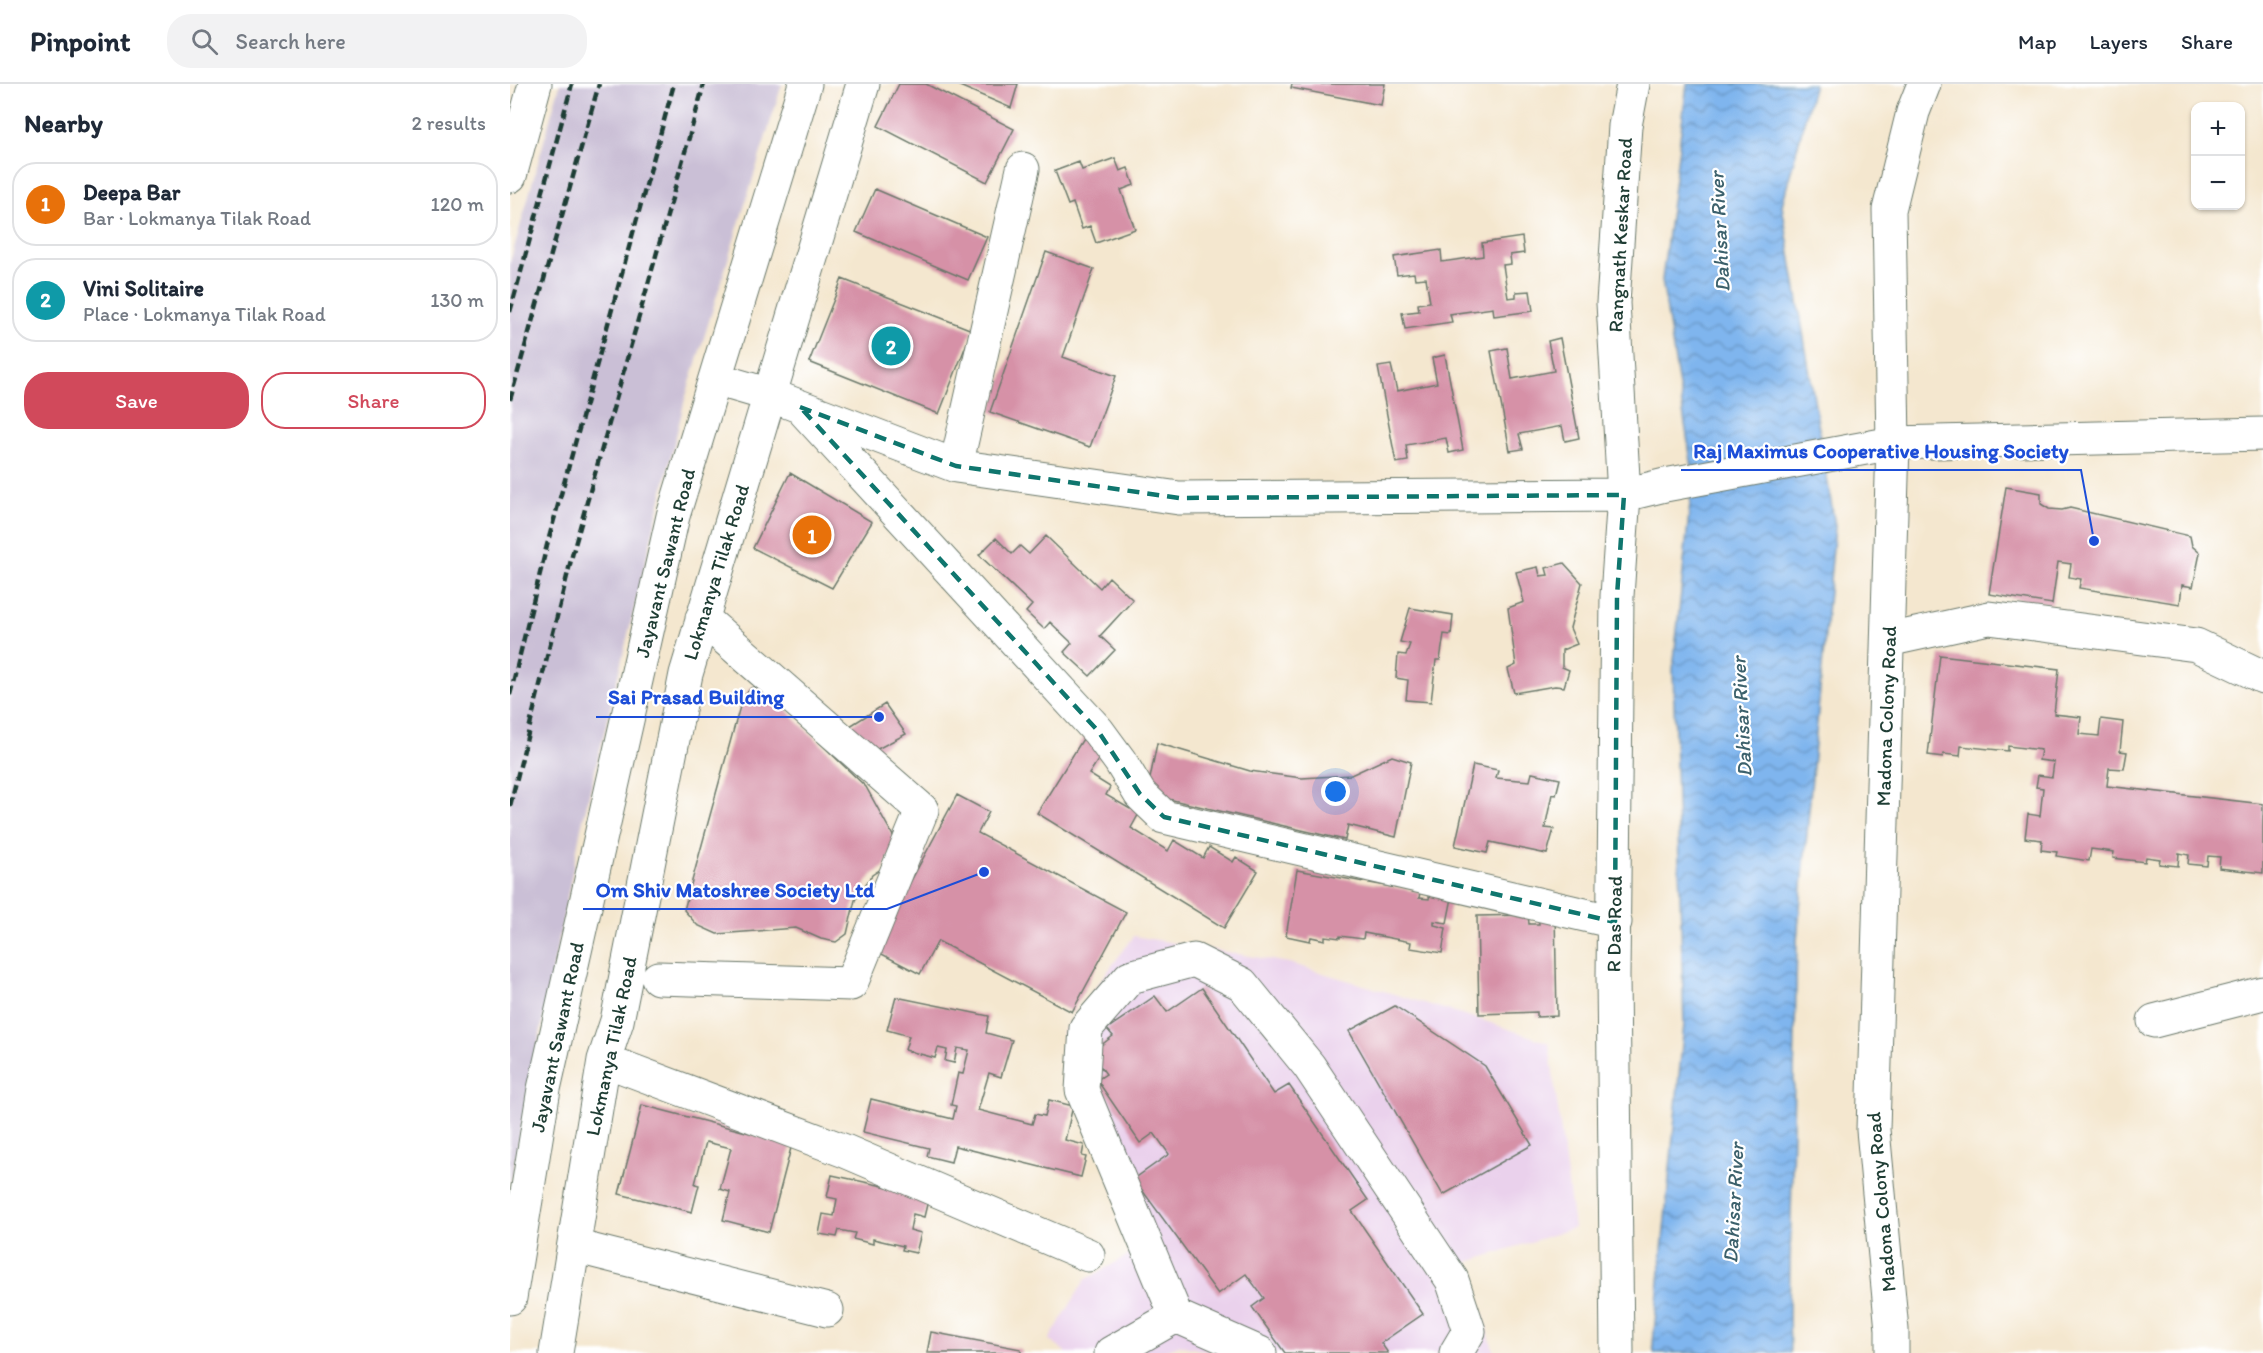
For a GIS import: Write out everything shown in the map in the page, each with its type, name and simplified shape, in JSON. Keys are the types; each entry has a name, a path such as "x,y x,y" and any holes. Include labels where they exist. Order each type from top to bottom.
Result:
{"street":[{"path":"510,176 535,84"},
{"name":"Jayavant Sawant Road","path":"510,1298 547,1077 673,516 805,84"},
{"name":"Lokmanya Tilak Road","path":"556,1353 604,1060 617,1021 686,675 863,84"},
{"name":"Rangnath Keskar Road","path":"1624,495 1613,303 1625,126 1633,84"},
{"name":"Madona Colony Road","path":"1892,1353 1892,1330 1873,1130 1893,442 1889,210 1913,112 1924,84"},
{"path":"956,466 1023,169"},
{"path":"715,379 770,395 956,466 1179,498 1624,495 1665,485 1893,442 2263,434"},
{"path":"800,407 1098,731 1120,761 1140,795 1164,817 1615,922"},
{"name":"R Das Road","path":"1617,1353 1613,988 1617,596 1624,495"},
{"path":"658,978 852,984 922,810 702,618"},
{"path":"1888,640 1989,618 2196,645 2263,677"},
{"path":"1260,1353 1176,1316 1082,1090 1086,1028 1130,977 1194,960 1242,984 1310,1066 1446,1270 1452,1280 1469,1331 1455,1353"},
{"path":"2154,1020 2263,993"},
{"path":"604,1060 845,1151 1088,1255"},
{"path":"574,1246 827,1310"},
{"path":"1111,1353 1176,1316"}],"highlighted area":[{"path":"800,407 956,466 1179,498 1624,495 1617,596 1615,922 1164,817 1140,794 1098,731"}],"shaded area":[{"path":"560,84 782,84 685,399 581,828 510,1185 510,263"},
{"path":"1134,936 1289,963 1491,1023 1549,1043 1574,1228 1468,1262 1494,1353 1214,1353 1179,1345 1156,1353 1067,1353 1049,1340 1085,1280 1134,1252 1062,1033"}],"water":[{"name":"Dahisar River","path":"1687,84 1814,84 1782,205 1835,526 1797,941 1790,1353 1654,1353 1653,1343 1684,1024 1673,670 1693,474 1662,280"}],"building":[{"path":"899,84 926,84 1014,129 987,182 878,126"},
{"path":"955,84 1018,84 1011,108"},
{"path":"1292,84 1385,84 1381,105 1291,88"},
{"path":"1115,158 1120,171 1128,168 1134,185 1121,190 1135,229 1096,243 1090,226 1082,229 1073,203 1068,205 1055,171 1079,162 1082,170"},
{"path":"875,189 987,237 968,280 856,232"},
{"path":"1522,237 1524,253 1510,255 1511,264 1503,265 1508,298 1516,297 1516,292 1530,291 1533,311 1494,316 1493,308 1450,314 1452,322 1405,329 1402,313 1419,311 1418,304 1430,302 1426,278 1415,279 1414,273 1397,275 1394,257 1441,250 1442,262 1483,256 1482,243"},
{"path":"1046,252 1094,269 1063,357 1116,376 1090,447 990,412"},
{"path":"842,279 972,330 939,414 809,362"},
{"path":"1560,338 1579,438 1565,441 1562,426 1519,434 1523,449 1510,451 1491,351 1507,348 1512,379 1554,371 1548,341"},
{"path":"1445,355 1463,450 1449,453 1446,438 1406,445 1408,461 1396,463 1378,367 1391,365 1397,391 1437,383 1432,358"},
{"path":"790,473 872,522 832,588 753,548"},
{"path":"2006,487 2041,493 2041,504 2049,509 2070,508 2190,536 2192,546 2200,553 2193,587 2182,585 2180,604 2079,588 2081,579 2069,577 2071,564 2058,562 2052,604 1989,594"},
{"path":"1046,536 1100,588 1109,577 1133,600 1100,636 1115,650 1090,676 1064,652 1072,643 1050,622 1044,629 1026,612 1032,605 979,555 996,538 1012,554 1020,546 1029,554"},
{"path":"1564,563 1582,583 1570,628 1577,644 1562,650 1562,667 1569,670 1564,687 1555,686 1514,693 1508,669 1516,665 1508,608 1524,602 1516,572 1538,567 1540,576 1548,575 1546,568"},
{"path":"1410,608 1453,615 1451,635 1444,634 1440,660 1436,660 1431,702 1406,700 1408,680 1396,678 1398,654 1406,655 1410,644 1400,642"},
{"path":"1940,655 2059,669 2054,714 2081,717 2079,734 2099,736 2101,719 2123,722 2120,751 2127,752 2124,769 2109,768 2107,786 2263,804 2263,873 2219,868 2220,857 2208,856 2207,866 2188,864 2189,855 2179,853 2178,866 2159,864 2160,859 2146,857 2145,862 2113,858 2114,852 2091,849 2089,861 2056,856 2057,852 2041,850 2042,840 2025,838 2028,814 2040,816 2043,788 2036,787 2038,775 2052,777 2054,762 2039,760 2041,750 2008,746 2008,751 1961,746 1960,756 1928,755"},
{"path":"765,686 796,720 866,787 893,836 895,847 884,867 872,875 855,900 847,934 836,942 821,939 796,928 717,934 697,925 684,910 742,699 751,688"},
{"path":"885,704 906,734 866,755 842,731"},
{"path":"1086,734 1107,746 1089,774 1110,787 1106,795 1130,809 1134,802 1143,806 1131,828 1168,851 1174,840 1203,858 1209,847 1233,862 1236,857 1258,871 1224,928 1037,813"},
{"path":"1157,743 1250,771 1302,778 1351,775 1392,756 1411,762 1396,837 1348,825 1345,840 1147,794"},
{"path":"1473,765 1498,770 1496,778 1530,781 1532,773 1560,779 1556,795 1552,794 1545,828 1554,829 1547,854 1490,842 1487,853 1455,846"},
{"path":"957,795 989,812 978,833 1126,912 1072,1012 938,941 920,974 874,950"},
{"path":"1297,870 1420,892 1419,898 1429,899 1430,894 1452,898 1447,923 1434,921 1434,925 1446,928 1442,953 1410,948 1411,942 1364,933 1363,939 1325,936 1325,940 1311,937 1310,941 1286,936"},
{"path":"1538,914 1555,914 1557,1016 1537,1017 1537,1012 1479,1014 1477,916 1528,915 1529,924 1539,924"},
{"path":"1202,988 1274,1094 1289,1085 1368,1200 1352,1211 1423,1314 1381,1343 1388,1353 1285,1353 1252,1307 1264,1298 1246,1274 1218,1294 1134,1179 1169,1154 1154,1133 1140,1143 1097,1080 1106,1074 1091,1053 1113,1036 1107,1029 1155,996 1167,1012"},
{"path":"896,997 989,1016 986,1033 1012,1040 1001,1077 989,1073 978,1110 1032,1124 1035,1114 1045,1116 1049,1100 1073,1106 1065,1140 1084,1145 1082,1156 1086,1157 1081,1177 955,1146 951,1162 927,1156 929,1148 863,1132 871,1099 953,1119 956,1106 951,1105 958,1073 963,1074 969,1050 957,1048 954,1063 945,1061 947,1050 938,1048 935,1058 905,1050 909,1036 887,1030"},
{"path":"1395,1006 1485,1066 1532,1145 1443,1195 1349,1031"},
{"path":"642,1105 792,1144 769,1232 723,1220 730,1192 720,1189 731,1148 706,1142 695,1184 699,1185 692,1212 619,1194"},
{"path":"832,1175 929,1196 924,1217 913,1214 910,1230 921,1233 916,1253 902,1250 903,1246 873,1239 873,1244 853,1239 855,1233 839,1230 837,1237 819,1234 823,1214 834,1216 837,1199 827,1197"},
{"path":"931,1332 1021,1349 1021,1353 927,1353"}],"railway":[{"path":"510,312 572,84"},
{"path":"510,400 599,84"},
{"path":"510,695 547,545 674,84"},
{"path":"510,806 573,552 704,84"}],"place":[{"name":"Vini Solitaire","path":"891,346"},
{"name":"Deepa Bar","path":"812,535"},
{"name":"Raj Maximus Cooperative Housing Society","path":"2094,541"},
{"name":"Sai Prasad Building","path":"879,717"},
{"name":"Om Shiv Matoshree Society Ltd","path":"984,872"}]}
